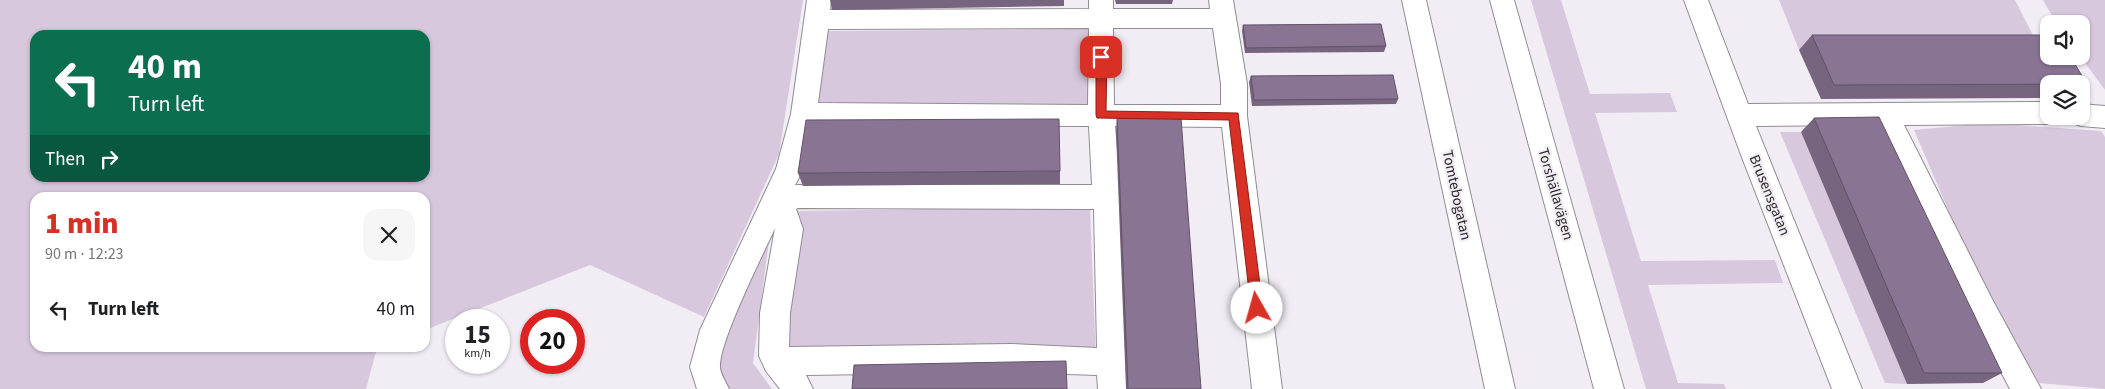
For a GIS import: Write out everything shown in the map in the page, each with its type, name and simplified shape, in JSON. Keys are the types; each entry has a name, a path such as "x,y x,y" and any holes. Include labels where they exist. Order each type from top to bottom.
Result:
{"street":[{"name":"Tomtebogatan","path":"1414,0 1500,389"},
{"name":"Torshällavägen","path":"1502,0 1609,389"},
{"name":"Brusensgatan","path":"1696,0 1739,115 1847,389"},
{"path":"777,361 868,362 985,358 1080,359 1112,376 1108,197 1101,115 1101,9"},
{"path":"714,389 705,368 708,352 715,330 789,170 804,114 818,10 1222,9 1234,84 1234,116 1267,389"},
{"path":"804,114 1234,116"},
{"path":"1886,114 1982,308 2026,389"},
{"path":"1739,115 2040,114"},
{"path":"2090,116 2105,117"},
{"path":"771,206 797,196 1108,197"},
{"path":"771,206 781,208 785,215 788,229 775,313 773,349 777,361 798,389"}],"shaded area":[{"path":"0,0 803,0 779,154 704,317 590,265 478,309 445,309 445,322 430,328 430,192 30,192 30,352 376,352 366,389 0,389"},
{"path":"1531,0 1561,0 1590,94 1670,93 1677,112 1595,113 1641,261 1775,260 1783,283 1648,285 1678,383 1724,384 1726,389 1646,389"},
{"path":"1779,0 2015,0 2040,49 1799,50"},
{"path":"2043,0 2105,0 2105,90 2087,65 2090,65 2090,15 2052,15"},
{"path":"1089,29 1090,108 817,112 823,31"},
{"path":"1988,123 2101,131 2105,137 2105,389 2039,383 1965,249 1914,130"},
{"path":"1780,132 1801,132 1907,384 1885,383"},
{"path":"1090,207 1096,361 775,364 794,211"},
{"path":"772,218 753,363 772,389 712,389 712,355"}],"building":[{"path":"1381,24 1386,46 1246,48 1243,25"},
{"path":"1812,35 2040,35 2040,65 2075,65 2082,75 2040,75 2040,84 1834,85"},
{"path":"1393,75 1398,99 1254,100 1251,76"},
{"path":"1879,117 2002,373 1924,373 1814,118"},
{"path":"1117,118 1181,118 1201,389 1128,389"},
{"path":"1059,119 1060,171 798,173 806,120"},
{"path":"1066,361 1067,389 852,389 854,365"}],"route":[{"path":"1101,57 1101,115 1234,116 1257,308"}]}
